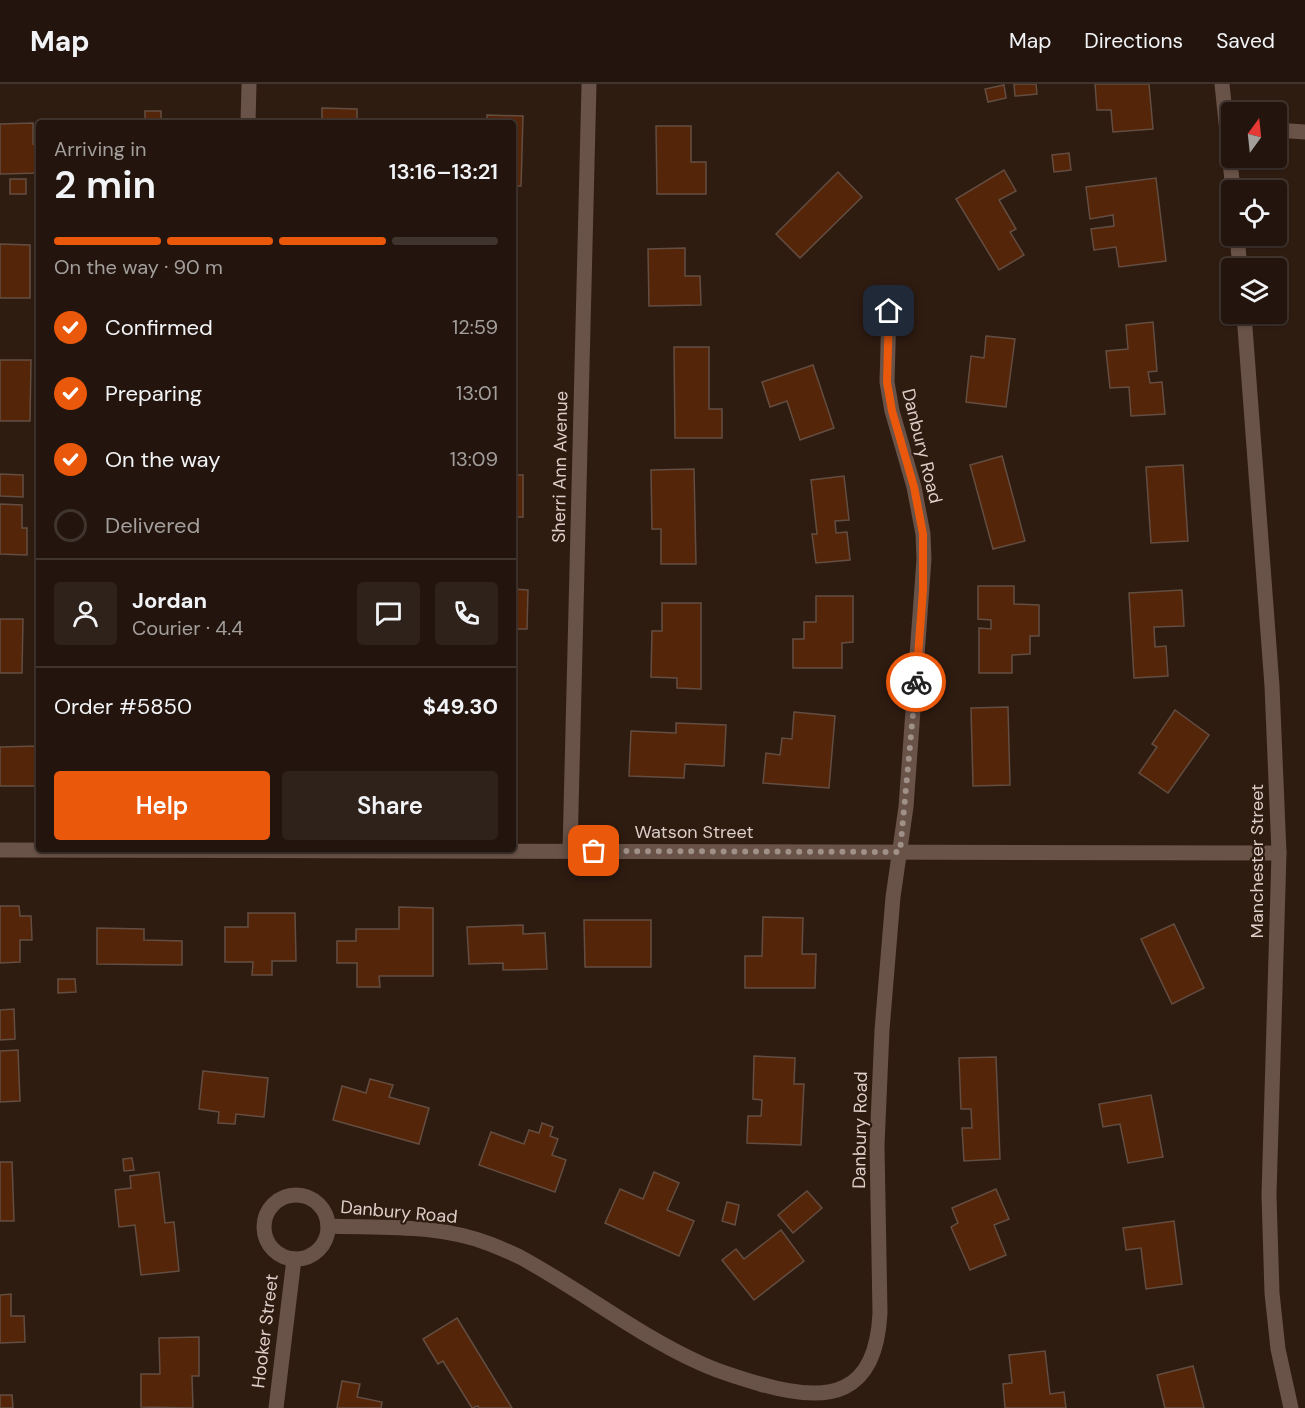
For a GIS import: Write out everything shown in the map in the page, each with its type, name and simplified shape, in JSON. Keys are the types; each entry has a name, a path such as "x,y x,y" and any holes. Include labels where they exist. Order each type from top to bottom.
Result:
{"street":[{"path":"248,120 249,84"},
{"name":"Sherri Ann Avenue","path":"570,851 589,84"},
{"path":"1222,84 1225,102"},
{"path":"1287,131 1305,132"},
{"name":"Danbury Road","path":"328,1226 426,1230 460,1235 488,1243 519,1256 660,1343 700,1363 776,1389 804,1394 838,1391 852,1383 869,1364 875,1353 879,1333 877,1134 882,1030 893,897 909,761 924,559 923,534 914,487 892,411 887,382 889,311"},
{"name":"Manchester Street","path":"1245,324 1272,686 1279,854 1269,1217 1272,1293 1278,1349 1291,1408"},
{"name":"Watson Street","path":"0,850 36,850"},
{"name":"Watson Street","path":"516,851 1279,854"},
{"name":"Hooker Street","path":"288,1196 309,1198 320,1207 328,1226 325,1241 321,1247 309,1257 294,1259 280,1256 274,1251 264,1233 267,1213 275,1202 288,1196"},
{"name":"Hooker Street","path":"276,1408 294,1259"}],"building":[{"path":"1014,84 1036,84 1037,94 1015,96"},
{"path":"1095,84 1149,84 1153,129 1113,132 1111,110 1097,110"},
{"path":"1004,85 1006,98 988,102 985,89"},
{"path":"322,108 357,109 357,120 322,120"},
{"path":"145,111 161,111 161,120 145,120"},
{"path":"487,115 523,116 521,186 516,186 516,120 487,120"},
{"path":"33,123 36,173 0,174 0,124"},
{"path":"656,126 691,126 691,162 706,162 706,194 657,194"},
{"path":"1069,153 1071,170 1054,172 1052,155"},
{"path":"1004,170 1016,191 999,200 1016,229 1010,232 1024,255 999,270 956,199"},
{"path":"838,172 862,197 800,258 776,234"},
{"path":"1156,178 1166,261 1119,267 1116,247 1094,250 1091,229 1114,226 1113,215 1090,219 1086,187"},
{"path":"10,179 26,179 26,194 10,194"},
{"path":"0,244 30,245 30,298 0,298"},
{"path":"685,248 685,276 700,276 701,305 649,306 648,249"},
{"path":"1153,322 1157,371 1148,372 1150,383 1162,382 1165,414 1131,416 1129,387 1110,388 1106,351 1128,349 1126,325"},
{"path":"986,336 1015,339 1006,407 966,402 971,356 984,358"},
{"path":"674,347 709,347 709,409 722,409 722,438 675,438"},
{"path":"516,351 517,351 516,434"},
{"path":"0,360 31,360 30,421 0,421"},
{"path":"813,365 834,428 800,440 787,401 770,407 762,382"},
{"path":"1002,456 1025,541 993,549 970,465"},
{"path":"1183,465 1188,541 1151,543 1146,467"},
{"path":"694,469 696,564 661,564 661,529 652,529 651,470"},
{"path":"0,474 23,475 23,497 0,496"},
{"path":"516,475 523,475 523,517 516,517"},
{"path":"844,476 849,520 835,521 836,533 847,532 850,560 816,563 812,534 817,534 811,480"},
{"path":"0,504 22,505 22,528 27,528 27,555 0,554"},
{"path":"978,586 1014,586 1014,604 1039,605 1039,636 1030,636 1030,654 1012,655 1012,673 979,673 979,628 991,629 991,620 978,619"},
{"path":"516,589 528,590 527,629 516,629"},
{"path":"1182,590 1184,626 1154,627 1155,647 1166,646 1168,676 1134,678 1129,593"},
{"path":"816,596 853,596 853,642 842,643 842,668 793,668 793,639 804,639 804,622 816,622"},
{"path":"662,603 701,603 701,689 677,688 677,678 651,677 652,631 662,631"},
{"path":"0,619 23,619 22,673 0,673"},
{"path":"1008,707 1010,785 973,786 971,708"},
{"path":"1175,710 1209,735 1168,793 1139,773 1157,747 1152,744"},
{"path":"794,712 835,716 829,788 763,783 766,753 780,755 782,738 792,739"},
{"path":"676,723 726,725 724,766 685,764 684,778 629,776 631,731 676,733"},
{"path":"36,746 36,786 0,786 0,747"},
{"path":"0,906 19,906 20,916 31,916 32,940 20,940 20,962 0,963"},
{"path":"399,907 433,908 433,976 379,976 380,987 357,987 357,963 337,963 337,941 356,941 356,929 399,929"},
{"path":"248,913 295,913 296,961 272,961 272,975 252,975 253,962 225,962 225,927 248,927"},
{"path":"763,917 803,918 802,954 816,954 815,988 745,988 745,956 762,956"},
{"path":"584,920 651,920 651,967 585,967"},
{"path":"1174,924 1204,988 1172,1004 1141,939"},
{"path":"523,925 523,934 545,933 547,969 503,970 503,963 469,964 467,927"},
{"path":"97,928 144,929 144,940 182,941 182,965 97,964"},
{"path":"58,979 75,979 76,992 58,993"},
{"path":"14,1009 15,1039 0,1040 0,1010"},
{"path":"18,1050 20,1101 0,1102 0,1051"},
{"path":"754,1056 795,1058 794,1084 804,1084 801,1145 747,1143 748,1116 761,1116 762,1100 753,1099"},
{"path":"996,1057 1000,1159 964,1161 962,1128 972,1128 971,1109 961,1109 959,1058"},
{"path":"203,1071 268,1078 264,1117 236,1114 235,1124 218,1123 219,1112 199,1109"},
{"path":"370,1079 393,1085 389,1097 429,1108 419,1144 333,1120 342,1086 366,1093"},
{"path":"1151,1095 1163,1157 1128,1163 1120,1124 1103,1127 1099,1104"},
{"path":"542,1123 553,1127 550,1136 558,1139 552,1155 566,1160 555,1192 479,1165 491,1132 524,1144 529,1130 539,1133"},
{"path":"132,1158 134,1170 124,1171 123,1159"},
{"path":"0,1162 12,1162 14,1221 0,1221"},
{"path":"159,1172 165,1223 174,1222 179,1271 141,1275 135,1225 119,1227 115,1190 131,1188 130,1176"},
{"path":"654,1172 679,1183 667,1210 694,1221 679,1256 605,1223 620,1189 643,1199"},
{"path":"996,1189 1009,1219 994,1225 1006,1255 970,1270 951,1227 958,1223 952,1208"},
{"path":"807,1191 822,1208 793,1233 778,1215"},
{"path":"727,1202 739,1205 735,1225 722,1221"},
{"path":"1174,1221 1182,1284 1146,1289 1141,1248 1126,1250 1123,1228"},
{"path":"781,1230 804,1261 754,1300 722,1260 736,1249 744,1259"},
{"path":"11,1294 11,1316 24,1316 25,1342 0,1343 0,1295"},
{"path":"457,1318 512,1408 479,1408 478,1406 472,1408 443,1361 438,1364 423,1339"},
{"path":"199,1337 199,1376 192,1376 193,1408 141,1407 141,1374 160,1374 159,1338"},
{"path":"1045,1351 1050,1394 1064,1392 1066,1408 1005,1408 1003,1384 1012,1383 1009,1355"},
{"path":"1193,1366 1204,1408 1165,1408 1157,1375"},
{"path":"342,1381 360,1384 357,1397 382,1402 381,1408 337,1408"},
{"path":"0,1395 12,1395 13,1408 0,1408"}],"way so far":[{"path":"594,851 900,852 916,682"}],"route":[{"path":"889,311 886,353 887,382 892,411 914,487 923,534 923,590 916,682"}]}
